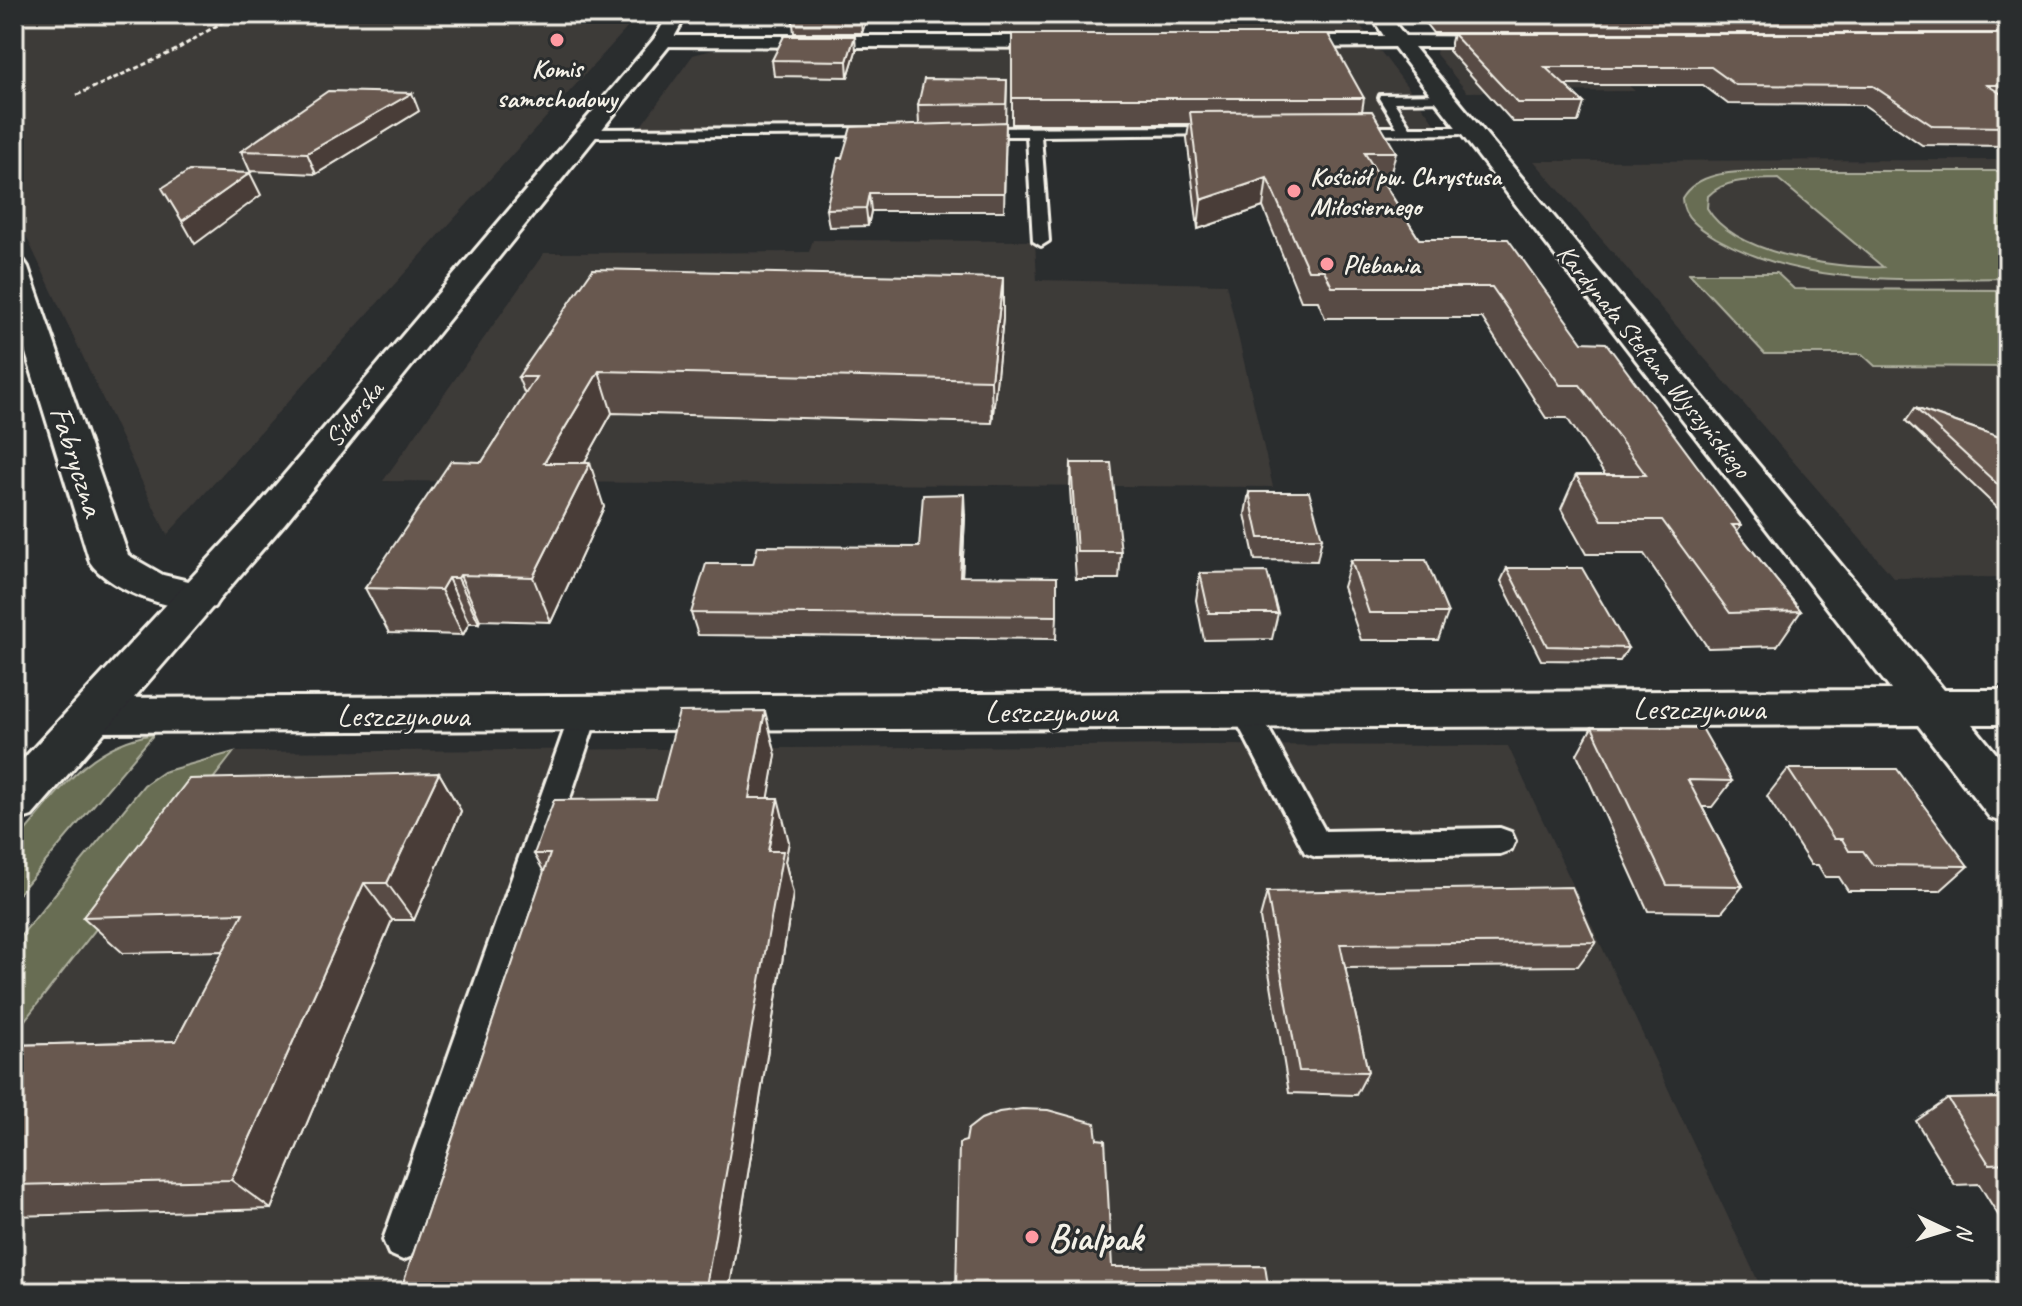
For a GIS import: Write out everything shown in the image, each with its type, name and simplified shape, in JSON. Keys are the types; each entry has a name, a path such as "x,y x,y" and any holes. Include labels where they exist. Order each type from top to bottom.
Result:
{"street":[{"name":"Kardynała Stefana Wyszyńskiego","path":"1377,14 2008,804"},
{"path":"670,28 1084,42"},
{"name":"Sidorska","path":"14,802 199,597 670,28"},
{"path":"1258,42 1527,41"},
{"name":"Fabryczna","path":"17,288 110,562 151,586 199,597"},
{"name":"Leszczynowa","path":"94,715 2008,707"}],"lane":[{"path":"1406,131 1385,98 1444,98"},
{"path":"956,132 1236,131"},
{"path":"1329,131 1471,131"},
{"path":"586,133 893,132"},
{"path":"1034,132 1041,241"},
{"path":"1245,711 1316,844 1500,841"},
{"path":"403,1240 584,714"}],"shaded area":[{"path":"14,14 636,14 629,26 167,535 19,221 14,124"},
{"path":"976,14 1352,14 1366,33 989,33 990,23 975,23"},
{"path":"1437,48 1585,48 1635,91 1467,92 1436,54"},
{"path":"1372,49 1381,52 1446,138 633,137 693,55 712,50"},
{"path":"2008,160 2008,577 1894,578 1534,161"},
{"path":"813,240 1035,241 1037,280 1226,284 1273,487 383,481 544,253 809,252"},
{"path":"1209,745 1508,746 1763,1292 14,1292 14,1034 234,752"}],"green space":[{"path":"1758,171 2008,171 2008,278 1896,279 1822,273 1750,254 1716,238 1685,211 1682,198 1699,182 1721,174","holes":["1778,179 1883,267 1813,261 1761,247 1720,224 1707,208 1708,196 1731,183"]},
{"path":"1689,273 1777,273 1794,289 2008,290 2008,367 1875,366 1862,354 1765,354"},
{"path":"154,734 14,899 14,844 44,808 91,761 130,740"},
{"path":"234,752 14,1034 14,944 144,785 163,772"}],"building":[{"path":"1435,14 2008,14 2008,16 1437,16"},
{"path":"1012,34 1328,34 1364,98 1012,98"},
{"path":"1453,34 2008,34 2008,85 1987,85 2008,98 2008,127 1933,126 1873,86 1736,85 1711,67 1545,67 1584,103 1518,103"},
{"path":"784,36 855,36 847,61 772,60"},
{"path":"924,79 1007,80 1006,104 918,105"},
{"path":"328,91 412,93 307,153 241,151"},
{"path":"1372,111 1396,152 1364,152 1419,239 1508,239 1582,342 1606,343 1741,525 1732,525 1801,611 1730,613 1662,520 1602,520 1576,475 1646,475 1580,385 1560,385 1492,287 1332,287 1324,270 1308,270 1267,178 1201,200 1190,112"},
{"path":"1006,122 1004,193 869,193 866,208 826,209 838,158 842,158 851,127"},
{"path":"189,171 250,173 182,221 162,188"},
{"path":"593,269 1003,278 991,380 599,371 544,463 590,463 533,577 460,575 458,578 448,578 441,590 365,588 451,461 482,462 536,377 518,377"},
{"path":"1915,408 2008,440 2008,494"},
{"path":"1071,463 1111,463 1121,552 1077,552"},
{"path":"1249,492 1309,492 1322,538 1259,538"},
{"path":"964,494 960,576 1057,577 1057,616 691,613 706,564 753,564 758,546 919,547 923,495"},
{"path":"1351,560 1426,560 1448,613 1369,613"},
{"path":"1507,568 1582,568 1628,648 1547,646"},
{"path":"1267,572 1278,613 1209,613 1200,573"},
{"path":"765,711 749,798 778,798 768,851 783,851 705,1292 400,1292 550,854 534,854 554,800 656,799 679,712"},
{"path":"1592,727 1702,728 1732,781 1688,780 1743,886 1667,885"},
{"path":"1788,769 1897,769 1968,866 1873,865 1863,851 1849,851 1842,839 1834,839"},
{"path":"439,773 387,883 364,883 231,1180 14,1185 14,1045 176,1041 243,913 83,917 189,779"},
{"path":"1572,887 1596,942 1340,944 1368,1072 1299,1071 1267,892"},
{"path":"2008,1098 2008,1163 1989,1164 1948,1099"},
{"name":"Bialpak","path":"1048,1110 1095,1123 1097,1139 1105,1140 1112,1267 1265,1266 1269,1292 956,1292 959,1143 966,1141 968,1129 981,1119 999,1112"}],"railway":[{"path":"77,95 174,51 236,14"}],"place":[{"name":"Komis samochodowy","path":"557,40"},
{"name":"Kościół pw. Chrystusa Miłosiernego","path":"1294,191"},
{"name":"Plebania","path":"1327,264"},
{"name":"Bialpak","path":"1032,1237"}]}
